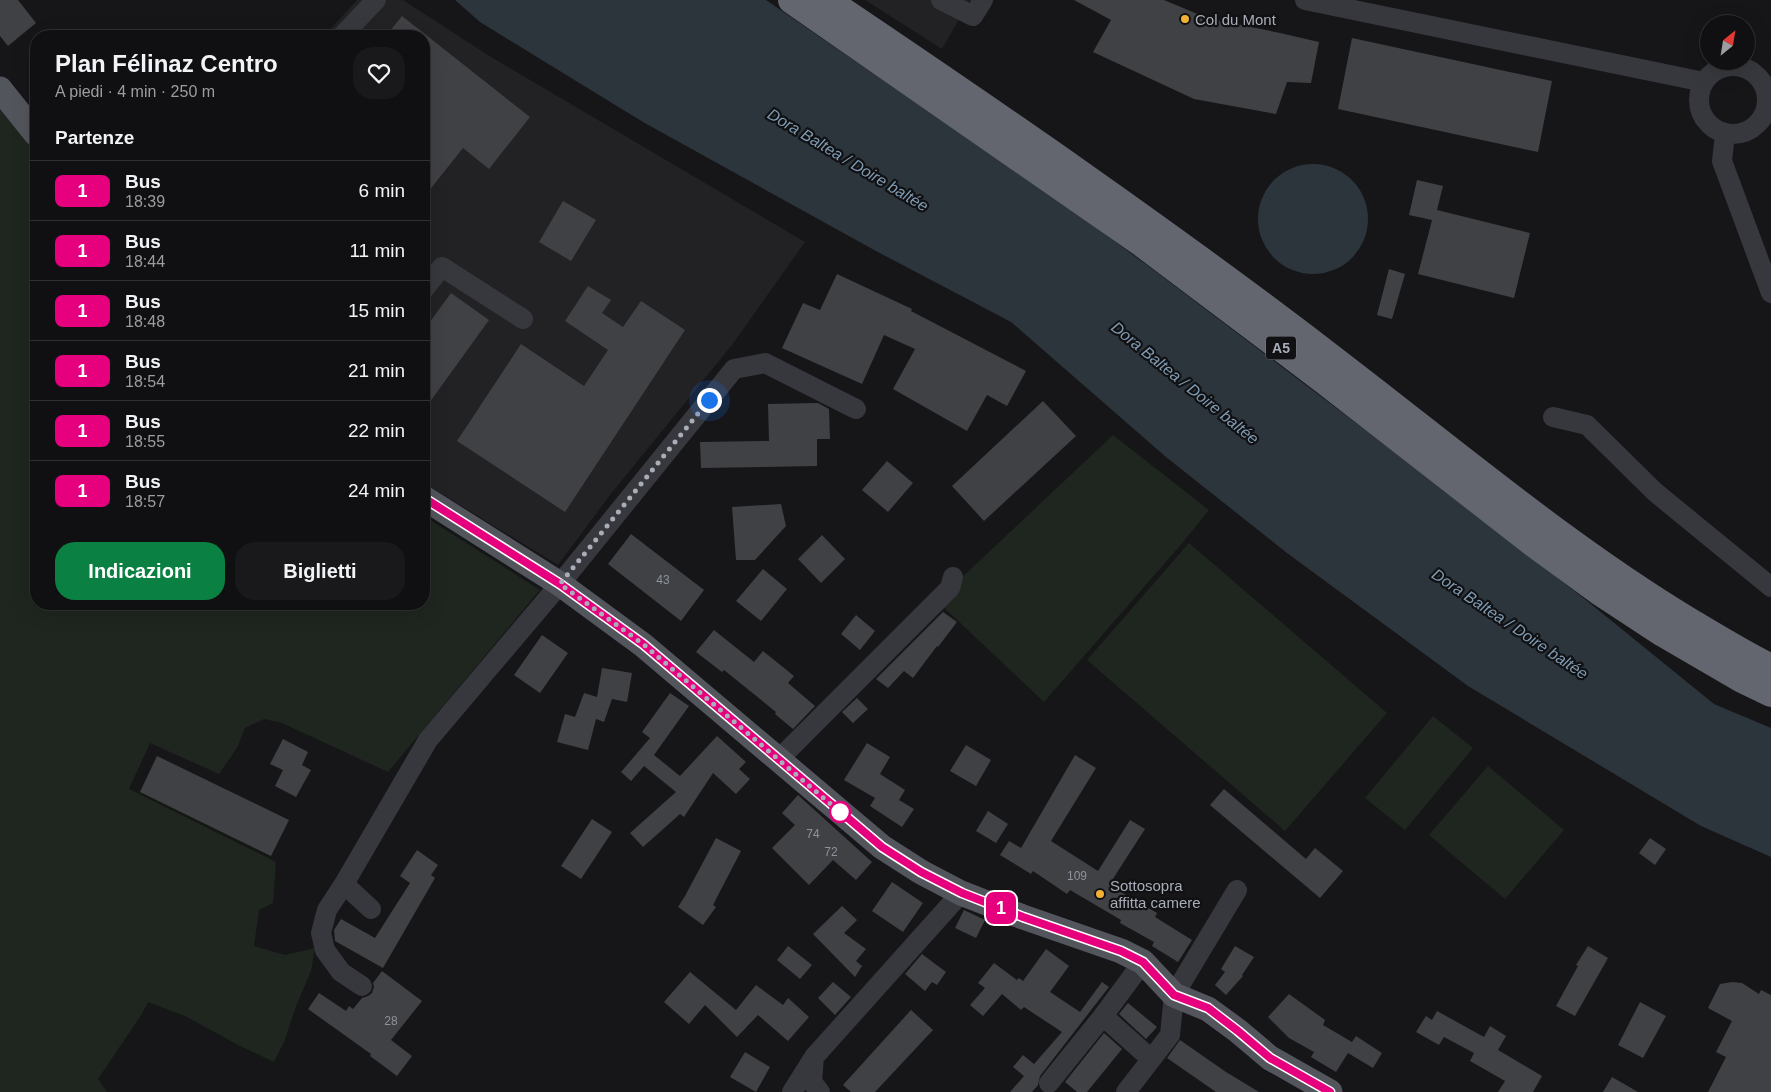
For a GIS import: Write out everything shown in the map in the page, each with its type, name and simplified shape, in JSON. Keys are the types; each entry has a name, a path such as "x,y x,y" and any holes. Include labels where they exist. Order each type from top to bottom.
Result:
{"highway":[{"name":"A5","path":"792,0 1142,243 1324,380 1536,545 1599,591 1742,679 1771,693"},
{"name":"A5","path":"826,0 1150,223 1337,362 1589,556 1652,599 1745,656 1771,668"}],"main road":[{"path":"0,89 30,126"},
{"path":"430,502 560,584 643,644 882,847 921,872 962,893 1023,917 1121,951 1143,962 1174,995 1208,1008 1270,1058 1330,1092"}],"street":[{"path":"348,30 376,0"},
{"path":"941,0 973,16 983,0"},
{"path":"1305,0 1704,82"},
{"path":"1732,66 1753,72 1761,80 1769,101 1758,124 1749,131 1725,134 1715,130 1707,123 1701,114 1699,98 1704,82 1711,74 1720,68 1732,66"},
{"path":"1725,134 1722,161 1771,293"},
{"path":"430,282 442,267 523,319"},
{"path":"362,986 341,972 325,950 321,933 327,910 428,740 560,584 734,369 766,363 856,409"},
{"path":"1553,418 1587,425 1655,492 1771,587"},
{"path":"778,760 950,588 953,577"},
{"path":"344,884 371,909"},
{"path":"1126,1092 1150,1058 1170,1035 1174,995 1237,890"},
{"path":"792,1092 814,1057 962,893"},
{"path":"1049,1083 1103,1016 1143,962"},
{"path":"1103,1016 1150,1058"},
{"path":"814,1057 812,1082 820,1092"}],"shaded area":[{"path":"357,0 403,0 491,57 805,242 732,345 610,495 558,565 430,487 430,30 330,30"},
{"path":"865,0 970,0 942,49"},
{"path":"0,108 30,146 30,610 430,610 430,520 540,590 388,772 282,723 264,719 245,728 237,748 219,774 150,743 129,789 276,862 273,903 259,910 254,946 285,955 315,948 311,971 296,1006 285,1040 274,1062 187,1017 148,1002 142,1014 98,1079 107,1092 0,1092"},
{"path":"1113,435 1209,510 1044,702 937,601"},
{"path":"1189,543 1387,713 1285,831 1087,660"},
{"path":"1433,716 1473,748 1405,830 1365,798"},
{"path":"1488,766 1564,830 1505,899 1429,835"}],"water":[{"name":"Dora Baltea / Doire baltée","path":"455,0 766,0 1065,205 1155,271 1581,596 1714,704 1771,728 1771,857 1701,826 1468,686 1287,553 1166,457 1011,322 876,251 643,122 480,22"},
{"path":"1313,164 1324,165 1334,169 1352,180 1363,198 1367,208 1367,230 1363,240 1352,258 1334,269 1324,273 1313,274 1302,273 1292,269 1274,258 1263,240 1259,230 1258,219 1259,208 1263,198 1274,180 1292,169 1302,165"}],"building":[{"path":"0,0 18,0 36,23 8,46 0,36"},
{"path":"1074,0 1164,0 1207,18 1319,42 1311,83 1287,82 1276,114 1194,99 1093,52 1111,20"},
{"path":"402,16 420,30 391,30"},
{"path":"430,38 530,117 489,169 463,148 430,189"},
{"path":"1352,38 1552,81 1538,152 1338,109"},
{"path":"1417,180 1443,186 1437,210 1530,233 1514,298 1418,274 1432,220 1409,215"},
{"path":"563,201 596,220 571,261 539,242"},
{"path":"1389,269 1405,274 1392,319 1377,315"},
{"path":"837,274 912,309 911,311 1026,371 1007,406 987,395 967,431 893,389 915,349 884,335 862,384 782,348 803,303 820,310"},
{"path":"588,286 611,300 602,313 623,327 641,301 685,330 565,512 457,441 521,344 584,386 608,350 565,321"},
{"path":"451,293 489,320 430,402 430,322"},
{"path":"1043,401 1076,436 984,521 952,486"},
{"path":"818,403 829,409 830,439 817,439 817,466 701,468 700,442 769,441 768,404"},
{"path":"887,461 913,483 888,512 862,490"},
{"path":"781,504 786,526 755,560 736,560 732,507"},
{"path":"631,534 704,590 681,621 608,564"},
{"path":"822,535 845,559 821,583 798,559"},
{"path":"763,569 787,589 761,621 736,601"},
{"path":"943,612 957,622 913,678 904,671 888,688 876,679"},
{"path":"856,615 875,631 860,650 841,634"},
{"path":"714,630 754,662 763,651 794,676 788,683 815,706 793,729 775,714 776,712 724,670 722,672 696,652"},
{"path":"542,635 568,653 540,693 514,675"},
{"path":"602,668 632,673 627,702 612,699 604,722 596,719 588,750 557,742 565,714 575,717 584,693 597,697"},
{"path":"670,693 689,706 654,755 680,776 717,736 746,762 739,769 750,779 736,794 713,773 684,817 680,814 643,847 630,833 676,792 644,766 631,781 621,772 650,738 642,732"},
{"path":"857,698 868,709 853,723 842,712"},
{"path":"283,739 308,752 302,765 311,770 296,797 275,786 283,770 270,764"},
{"path":"867,743 890,757 880,774 905,790 899,800 914,809 902,827 870,806 875,798 844,780"},
{"path":"966,745 991,760 976,786 950,771"},
{"path":"1075,755 1096,768 1051,841 1098,871 1130,820 1145,829 1109,885 1157,913 1155,917 1192,940 1178,962 1152,946 1154,942 1120,923 1121,920 1070,890 1067,894 1033,871 1031,874 1000,855 1009,841 1021,848"},
{"path":"157,756 289,820 271,856 140,792"},
{"path":"1224,789 1306,859 1315,848 1343,871 1320,898 1210,805"},
{"path":"798,795 872,862 856,880 833,860 809,885 772,848 795,825 782,813"},
{"path":"988,811 1008,824 996,843 976,831"},
{"path":"592,819 612,832 581,879 561,866"},
{"path":"716,838 741,851 713,905 716,907 703,925 678,907"},
{"path":"1650,838 1666,849 1655,865 1639,853"},
{"path":"417,850 438,865 431,875 435,878 383,968 335,941 334,930 341,919 375,938 410,883 400,876"},
{"path":"892,882 923,903 903,932 872,911"},
{"path":"842,906 857,920 844,933 866,949 856,961 862,966 855,977 813,934"},
{"path":"964,910 985,920 976,938 955,928"},
{"path":"788,946 812,965 800,979 777,960"},
{"path":"1235,946 1254,957 1243,976 1226,995 1215,985 1225,972 1221,969"},
{"path":"1588,946 1608,958 1575,1016 1556,1006 1578,966 1576,965"},
{"path":"1046,949 1069,966 1050,992 1080,1012 1102,982 1109,987 1040,1076 1038,1085 1032,1092 1010,1092 1024,1076 1013,1067 1023,1055 1034,1064 1062,1032 1024,1007 1021,1010 1002,994 983,1016 970,1005 985,988 978,983 994,963 1017,980 1019,978 1023,981"},
{"path":"922,954 946,972 937,985 932,982 925,991 905,974"},
{"path":"382,971 422,1001 391,1040 412,1056 397,1076 370,1056 371,1054 308,1009 319,993 346,1011 349,1006 353,1009 362,998 372,993 373,983"},
{"path":"690,972 736,1010 756,985 783,1005 788,998 809,1017 788,1041 758,1015 737,1037 705,1005 689,1024 664,1002"},
{"path":"833,982 851,997 835,1015 818,998"},
{"path":"1742,983 1759,994 1761,990 1771,995 1771,1092 1708,1092 1726,1057 1716,1052 1732,1021 1708,1008 1720,984"},
{"path":"1289,994 1325,1020 1323,1025 1352,1042 1356,1036 1382,1053 1373,1068 1348,1053 1336,1072 1311,1057 1314,1052 1289,1038 1268,1017"},
{"path":"1640,1002 1666,1016 1643,1058 1618,1045"},
{"path":"1128,1003 1157,1027 1146,1039 1119,1014"},
{"path":"911,1010 933,1030 875,1092 851,1092 843,1085"},
{"path":"1437,1011 1484,1037 1490,1026 1506,1036 1498,1050 1542,1076 1533,1092 1498,1092 1505,1081 1470,1061 1474,1053 1444,1037 1439,1045 1416,1032 1426,1016 1432,1020"},
{"path":"1104,1033 1122,1049 1087,1092 1077,1092 1065,1082"},
{"path":"1180,1040 1259,1092 1216,1092 1167,1058"},
{"path":"745,1052 770,1067 756,1092 730,1077"},
{"path":"1612,1077 1638,1092 1603,1092"}],"bus line":[{"name":"1","path":"430,502 560,584 643,644 882,847 921,872 962,893 1023,917 1121,951 1143,962 1174,995 1208,1008 1270,1058 1330,1092"}],"place":[{"name":"Col du Mont","path":"1185,19"},
{"name":"Sottosopra affitta camere","path":"1100,894"}],"route":[{"path":"709,400 560,584 643,644 840,812"}]}
